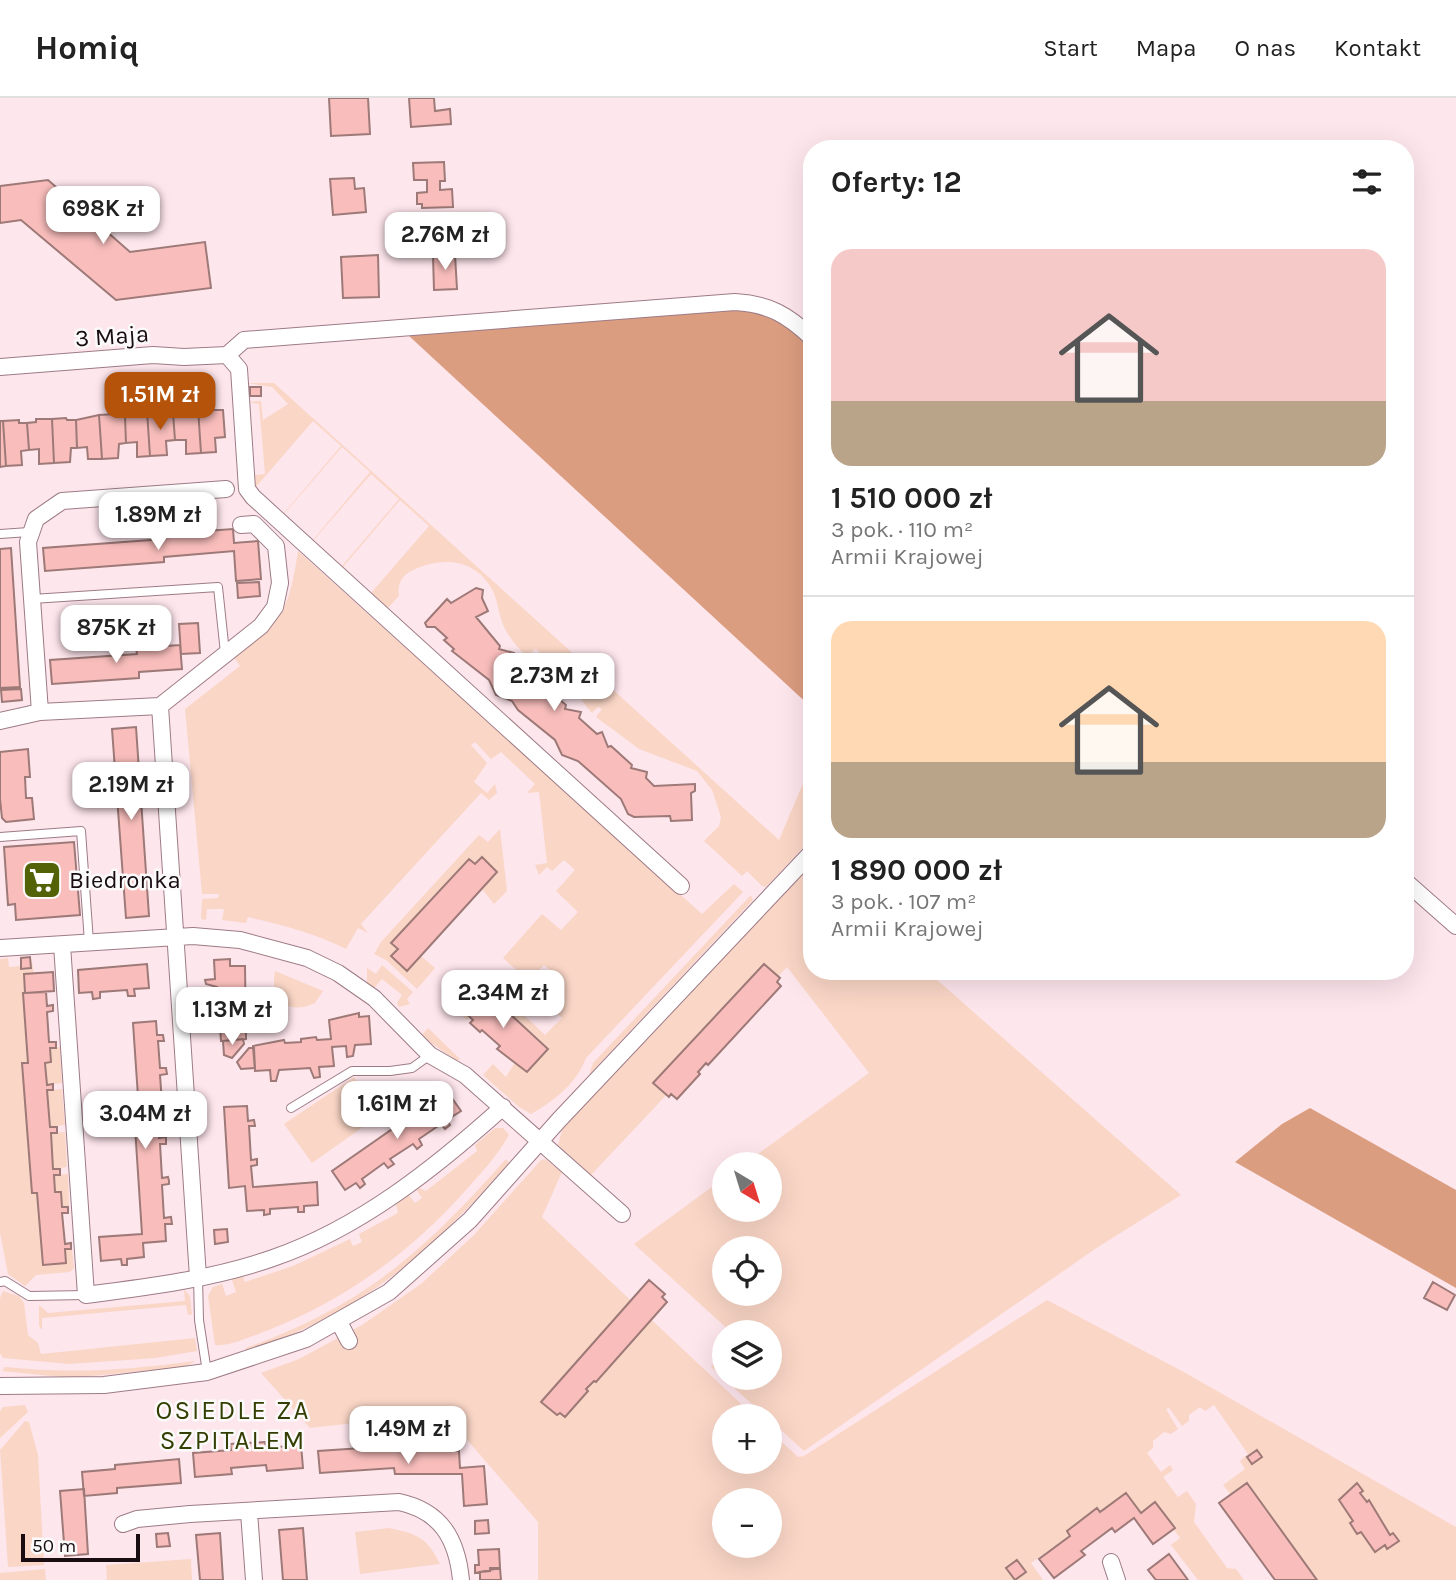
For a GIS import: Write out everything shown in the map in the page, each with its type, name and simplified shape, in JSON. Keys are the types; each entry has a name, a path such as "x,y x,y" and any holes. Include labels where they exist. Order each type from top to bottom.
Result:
{"street":[{"path":"681,886 253,497 247,489 239,369 227,355 244,340 735,302 773,308 803,331"},
{"name":"3 Maja","path":"0,367 153,355 227,355"},
{"path":"40,712 29,532 43,511 62,501 226,489"},
{"path":"0,721 40,712 160,706 261,626 275,607 280,583 276,546 254,524 241,525"},
{"path":"160,706 173,937 198,1277"},
{"path":"0,1386 104,1385 207,1372 306,1339 389,1292 470,1220 540,1140 803,862"},
{"path":"1414,889 1456,926"},
{"path":"0,947 173,937 240,940 307,958 338,973 374,998 430,1055 465,1075 622,1214"},
{"path":"62,945 86,1294 147,1288 198,1277 274,1258 331,1234 386,1201 503,1107"},
{"path":"339,1322 349,1341"},
{"path":"123,1524 150,1518 385,1502 409,1504 442,1523 455,1544 461,1580"},
{"path":"249,1512 254,1580"},
{"path":"1111,1562 1117,1580"}],"lane":[{"path":"0,534 29,532"},
{"path":"32,598 218,587 225,653"},
{"path":"0,837 81,831 89,943"},
{"path":"291,1108 352,1071 412,1068 430,1055"},
{"path":"198,1277 199,1320 207,1372"},
{"path":"0,1282 5,1281 29,1296 86,1294"}],"shaded area":[{"path":"740,308 774,315 803,338 803,700 408,335"},
{"path":"246,383 274,383 779,840 803,783 803,848 766,887 747,871 742,876 704,841 719,826 721,817 712,790 697,771 639,749 596,717 602,709 598,707 592,713 579,693 578,679 574,672 558,672 532,661 539,651 535,649 527,657 506,631 493,590 475,570 465,565 445,562 413,570 403,577 399,596 386,610 361,588 362,585 371,593 429,526 400,500 343,567 350,576 333,559 342,566 399,499 371,474 313,541 322,549 319,549 303,532 313,540 370,472 342,447 284,514 293,522 274,509 274,506 284,513 341,446 313,421 255,488 253,475 265,474 259,404 247,402 261,401 263,420 288,404 272,387"},
{"path":"298,551 702,914 734,884 743,892 586,1058 571,1083 531,1114 519,1107 483,1075 493,1064 506,1077 515,1062 548,1048 484,990 477,997 471,992 458,1006 470,1017 467,1020 448,1004 475,974 485,978 545,1035 562,1018 545,1001 539,1007 536,1003 539,993 555,974 544,965 524,987 517,987 513,983 521,974 503,958 542,914 561,930 578,912 556,891 575,870 564,860 552,871 547,867 539,875 535,865 547,863 539,792 527,793 535,784 501,752 491,759 475,742 471,745 487,763 474,782 487,793 495,784 497,793 489,800 481,793 361,924 368,933 358,928 346,949 286,926 248,917 246,923 222,920 224,909 207,909 206,920 201,919 202,899 218,898 219,894 202,894 185,709 240,666 233,656 263,632 281,612 291,589"},
{"path":"500,829 507,891 494,904 482,889 497,872 482,858 475,864 469,859 392,943 398,949 392,956 407,971 421,956 435,968 417,989 386,960 374,954 381,942 479,835 488,842"},
{"path":"803,872 803,980 937,980 1181,1195 1098,1247 804,1451 782,1431 782,1404 752,1404 736,1390 782,1390 782,1320 718,1320 634,1244 712,1187 712,1222 782,1222 782,1152 760,1152 869,1073 787,967 591,1175 558,1145 563,1127"},
{"path":"751,895 753,900 589,1075 593,1063"},
{"path":"31,957 34,973 24,974 28,1063 22,1064 32,1193 37,1193 43,1265 66,1263 65,1249 72,1249 74,1268 70,1272 36,1275 25,1286 8,1274 0,1233 0,959 8,958 9,967 21,966 22,970 31,969"},
{"path":"382,965 413,992 407,999 410,1004 399,1007 397,1003 402,995 382,979 374,988 367,984 367,968 376,974"},
{"path":"275,971 323,991 315,1003 297,1008 289,1006 283,1003 275,990"},
{"path":"428,1028 460,1059 457,1061 421,1036"},
{"path":"60,1047 62,1083 47,1085 45,1063 50,1048"},
{"path":"354,1077 380,1115 312,1163 284,1124"},
{"path":"62,1089 65,1125 50,1127 47,1090"},
{"path":"1310,1108 1456,1190 1456,1288 1235,1162 1282,1124"},
{"path":"495,1128 503,1128 509,1135 494,1157 445,1213 399,1254 349,1289 295,1319 241,1341 215,1345 208,1296 213,1287 222,1284 226,1296 236,1292 231,1277 242,1273 245,1282 293,1266 350,1239 353,1246 362,1242 359,1234 398,1213 395,1200 406,1191 415,1203 422,1198 414,1186 426,1191 477,1151 475,1145"},
{"path":"65,1132 67,1167 53,1169 51,1133"},
{"path":"506,1159 509,1163 450,1226 391,1277 325,1319 245,1353 246,1348 325,1313 390,1272 447,1222"},
{"path":"545,1159 562,1172 542,1217 712,1377 712,1390 726,1390 741,1404 712,1404 712,1474 782,1474 782,1442 798,1457 804,1456 1047,1300 1182,1371 1456,1527 1456,1580 1317,1580 1247,1483 1231,1495 1223,1485 1245,1469 1240,1461 1248,1454 1214,1405 1205,1411 1200,1407 1189,1415 1189,1421 1182,1426 1169,1408 1166,1409 1178,1429 1171,1434 1164,1432 1153,1441 1153,1448 1147,1453 1161,1472 1170,1465 1173,1470 1163,1477 1178,1497 1187,1491 1196,1504 1194,1522 1227,1568 1236,1569 1244,1580 1198,1580 1171,1545 1180,1538 1155,1503 1141,1513 1126,1493 1100,1512 1097,1508 1067,1531 1070,1536 1031,1563 1043,1580 538,1580 538,1522 444,1413 310,1428 261,1373 299,1359 362,1325 421,1284 474,1235 541,1160"},
{"path":"68,1174 69,1206 62,1207 55,1192 54,1175"},
{"path":"184,1289 190,1296 192,1314 188,1315 186,1305 42,1318 42,1330 39,1326 39,1305 48,1313 185,1301"},
{"path":"3,1291 19,1296 24,1303 28,1335 38,1343 41,1354 195,1338 197,1351 156,1358 69,1364 3,1358 0,1353 0,1298"},
{"path":"195,1361 185,1367 71,1378 2,1371 5,1367 100,1370"},
{"path":"25,1405 28,1412 0,1438 0,1411 3,1407"},
{"path":"25,1421 29,1422 38,1455 44,1565 8,1567 0,1450"},
{"path":"389,1528 407,1532 426,1542 440,1564 360,1574 355,1532"},
{"path":"191,1559 192,1580 107,1580 106,1565"},
{"path":"45,1569 46,1580 0,1580 0,1573"}],"building":[{"path":"329,98 368,98 370,134 331,136"},
{"path":"409,98 434,98 435,111 450,109 451,124 411,127"},
{"path":"444,162 445,181 440,181 440,190 452,189 453,207 422,208 422,204 417,204 417,193 427,192 427,180 414,180 413,163"},
{"path":"354,178 355,189 364,188 366,212 333,215 330,179"},
{"path":"48,180 130,252 205,242 211,288 116,300 21,220 0,223 0,186"},
{"path":"440,253 455,255 457,289 434,290 433,256"},
{"path":"378,255 379,297 343,298 341,257"},
{"path":"250,387 261,387 261,396 250,396"},
{"path":"213,407 213,410 223,410 225,437 215,438 216,452 201,453 198,408"},
{"path":"198,408 201,453 186,454 186,440 175,440 173,413"},
{"path":"164,410 164,414 173,413 175,440 166,441 167,455 150,456 147,411"},
{"path":"147,411 150,456 137,457 137,442 126,443 125,416"},
{"path":"116,414 116,417 125,416 126,443 119,444 118,458 102,459 99,415"},
{"path":"99,415 102,459 88,459 87,447 77,448 76,420"},
{"path":"36,419 52,419 54,463 39,464 39,449 29,450 27,423 36,422"},
{"path":"52,419 76,420 77,448 71,448 70,462 54,463"},
{"path":"19,420 19,423 27,423 29,450 21,451 22,465 6,466 3,421"},
{"path":"0,421 3,421 6,466 0,467"},
{"path":"233,529 234,543 258,541 261,579 236,581 234,551 164,557 164,562 45,571 43,548 164,539 164,534"},
{"path":"11,548 20,687 0,688 0,549"},
{"path":"259,582 260,596 238,598 237,583"},
{"path":"476,588 483,590 482,598 488,611 476,617 500,646 499,649 514,653 513,658 531,674 536,672 542,687 566,705 565,709 581,712 579,718 597,734 602,732 608,747 611,746 632,765 631,768 647,772 646,778 654,786 695,784 695,791 691,793 692,820 671,821 670,816 634,817 628,814 621,799 578,761 562,755 555,740 518,710 512,701 496,695 489,680 452,651 454,649 444,640 447,638 435,627 427,627 425,623 447,599 451,603"},
{"path":"198,623 200,653 181,654 179,624"},
{"path":"180,645 182,669 139,672 139,678 52,684 50,660 137,654 136,648"},
{"path":"21,689 22,700 2,702 1,690"},
{"path":"136,727 149,916 126,918 112,729"},
{"path":"28,749 30,777 25,777 26,798 32,798 34,819 6,822 2,818 0,799 0,752"},
{"name":"Biedronka","path":"74,842 80,915 16,920 15,904 8,905 4,847"},
{"path":"482,857 497,872 407,971 391,956 398,949 391,943 469,859 475,864"},
{"path":"30,957 31,968 21,969 21,958"},
{"path":"230,959 230,966 245,966 246,1039 221,1041 220,1025 209,1026 209,1021 219,1017 217,987 206,984 205,980 215,979 214,960"},
{"path":"147,964 149,988 134,989 135,996 128,996 127,990 100,992 100,998 93,999 92,992 79,993 78,970"},
{"path":"764,964 780,978 777,982 781,986 708,1065 706,1063 698,1072 700,1074 677,1099 671,1094 669,1097 653,1083"},
{"path":"53,972 54,991 25,993 24,974"},
{"path":"484,990 548,1049 527,1072 497,1049 500,1046 470,1023 473,1020 458,1006 471,992 477,997"},
{"path":"46,992 47,1006 53,1005 53,1011 47,1012 49,1042 56,1042 56,1048 50,1048 51,1062 45,1063 47,1085 53,1084 53,1090 47,1090 50,1127 57,1127 57,1133 51,1133 53,1169 60,1169 60,1175 54,1175 55,1192 61,1192 62,1207 68,1207 68,1213 62,1213 65,1244 71,1243 71,1249 65,1249 66,1263 43,1265 37,1193 32,1193 22,1063 28,1063 23,993"},
{"path":"359,1013 359,1017 369,1016 371,1044 355,1045 353,1056 347,1057 346,1046 332,1047 334,1066 319,1067 320,1077 314,1078 310,1068 279,1070 276,1081 271,1081 270,1070 255,1071 253,1046 284,1040 285,1043 301,1042 301,1039 316,1037 317,1040 331,1039 329,1020"},
{"path":"156,1021 157,1035 163,1035 164,1041 158,1041 160,1068 166,1068 167,1074 160,1075 162,1103 169,1102 169,1109 162,1109 163,1123 158,1124 159,1138 166,1137 166,1144 160,1144 162,1178 168,1177 169,1181 169,1184 162,1185 164,1218 171,1217 172,1224 165,1224 166,1241 143,1243 144,1257 127,1259 127,1265 122,1265 121,1259 101,1261 99,1237 142,1234 135,1127 140,1126 133,1023"},
{"path":"243,1039 244,1044 232,1058 224,1055 223,1041"},
{"path":"249,1048 254,1048 255,1068 241,1069 237,1062"},
{"path":"447,1091 461,1111 447,1120 450,1125 445,1129 441,1124 419,1139 422,1145 417,1149 413,1144 390,1159 394,1164 388,1168 384,1163 362,1179 365,1184 360,1188 356,1183 345,1190 332,1171"},
{"path":"247,1106 248,1121 254,1120 255,1126 249,1126 251,1160 257,1159 257,1165 251,1166 253,1187 317,1182 318,1205 304,1206 304,1212 298,1212 298,1207 270,1209 270,1214 264,1215 264,1210 247,1211 245,1186 229,1188 224,1107"},
{"path":"227,1229 228,1242 215,1244 214,1230"},
{"path":"649,1280 665,1294 662,1297 667,1302 596,1382 586,1389 588,1391 565,1417 560,1413 557,1415 541,1402"},
{"path":"1433,1282 1455,1295 1447,1310 1424,1298"},
{"path":"265,1442 266,1448 301,1445 303,1468 267,1471 266,1465 231,1468 232,1474 195,1477 193,1453 231,1450 230,1444"},
{"path":"392,1446 393,1451 459,1451 460,1468 484,1466 487,1504 464,1506 462,1474 395,1474 394,1468 320,1473 318,1451"},
{"path":"1257,1450 1262,1457 1252,1464 1247,1457"},
{"path":"179,1459 181,1483 117,1488 117,1493 84,1496 82,1472 115,1469 115,1465"},
{"path":"1247,1483 1317,1580 1275,1580 1219,1503"},
{"path":"1357,1483 1363,1491 1360,1493 1367,1502 1369,1500 1390,1535 1393,1533 1399,1541 1387,1549 1385,1545 1375,1552 1361,1532 1357,1534 1350,1523 1353,1521 1339,1500"},
{"path":"84,1489 88,1554 65,1556 60,1491"},
{"path":"1126,1493 1141,1513 1155,1502 1175,1528 1153,1544 1134,1518 1115,1532 1112,1528 1081,1551 1085,1555 1054,1578 1039,1559 1070,1536 1067,1531 1097,1508 1100,1512"},
{"path":"488,1520 489,1533 475,1534 475,1521"},
{"path":"303,1528 307,1580 283,1580 279,1530"},
{"path":"168,1533 170,1546 157,1547 156,1534"},
{"path":"220,1533 223,1580 200,1580 196,1535"},
{"path":"499,1549 500,1568 475,1573 475,1565 479,1565 478,1550"},
{"path":"1169,1554 1188,1580 1156,1580 1148,1570"},
{"path":"1017,1560 1026,1572 1015,1580 1006,1568"},
{"path":"490,1568 500,1568 501,1580 480,1580 480,1572 490,1571"}],"place":[{"name":"Biedronka","path":"42,880"}],"district":[{"name":"OSIEDLE ZA SZPITALEM","path":"233,1425"}]}
